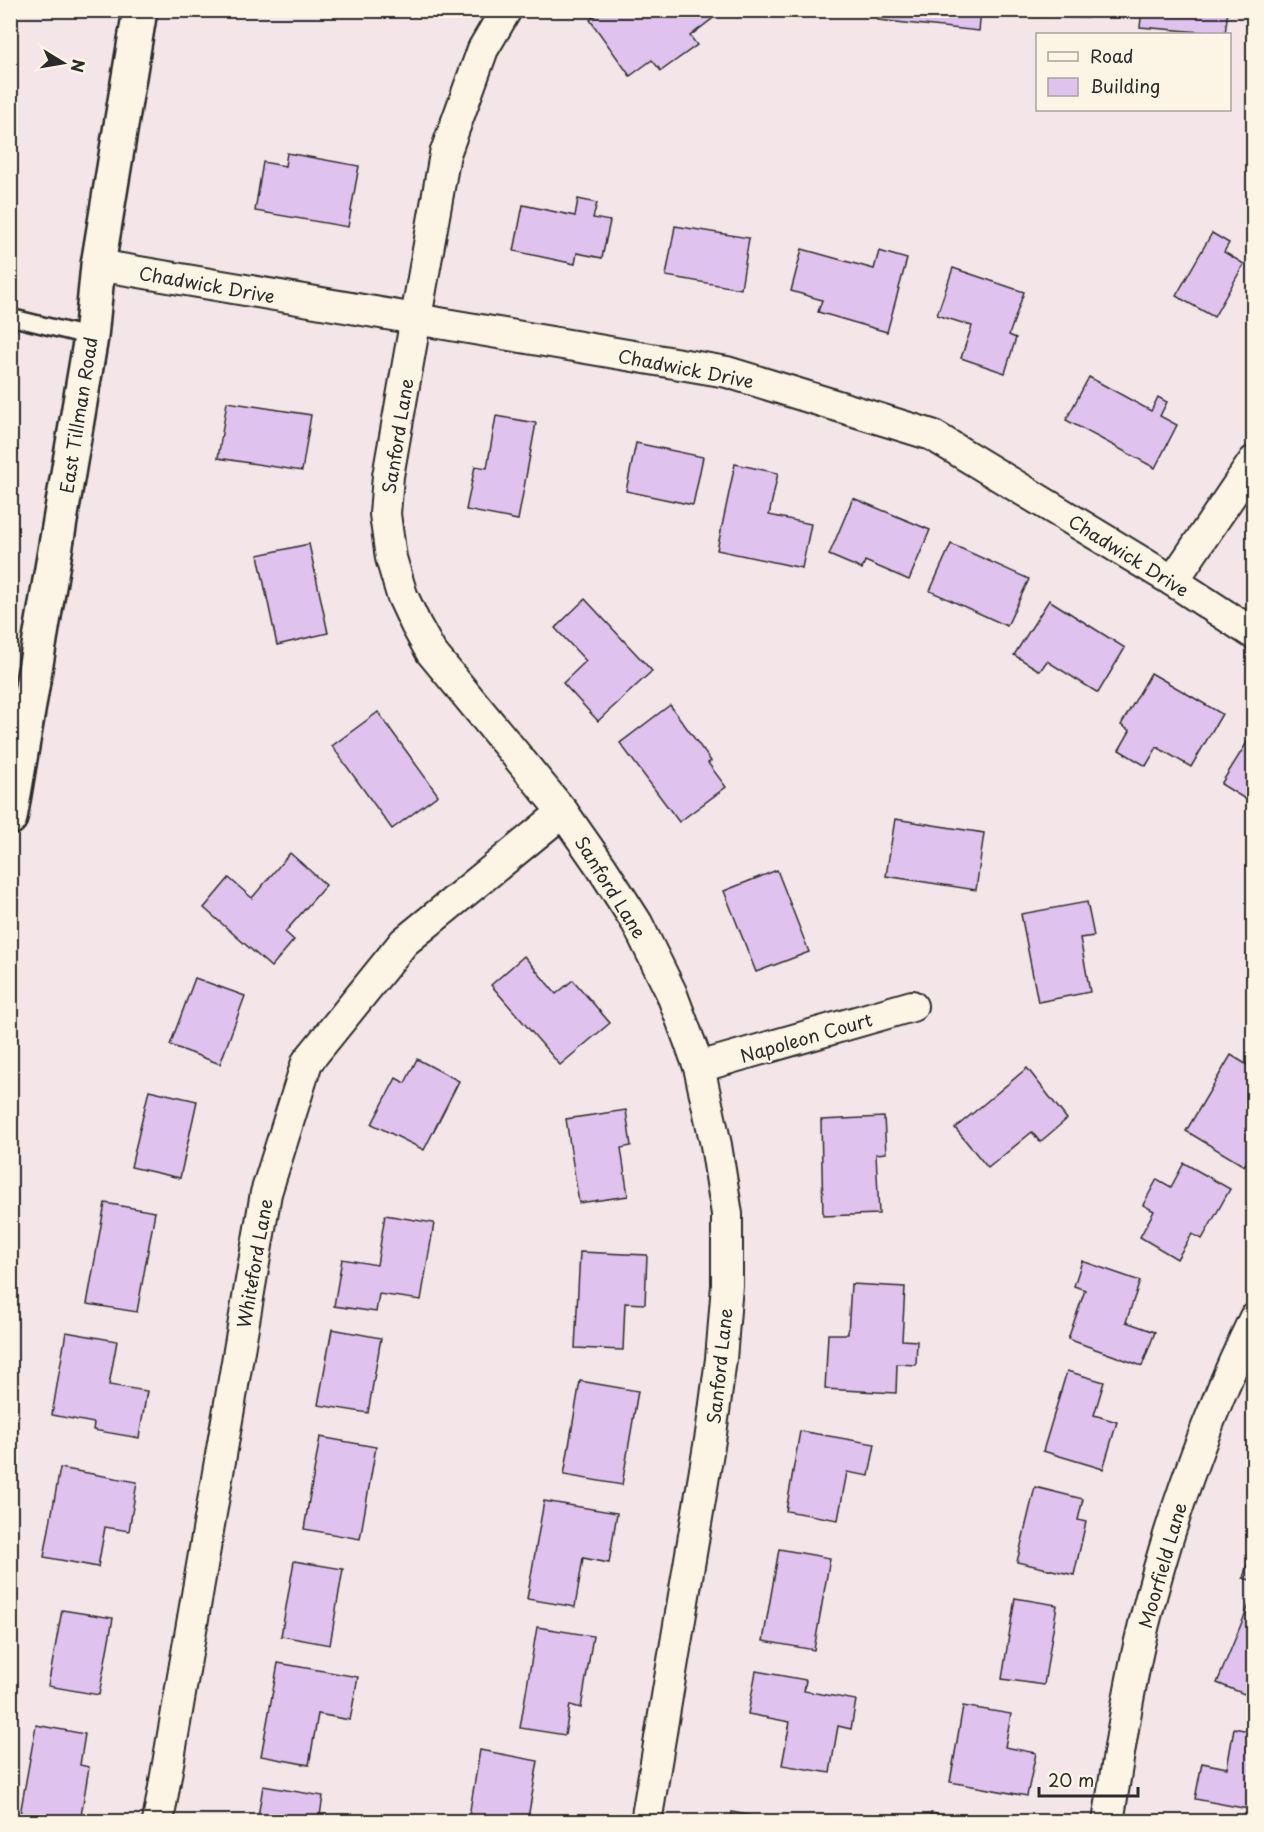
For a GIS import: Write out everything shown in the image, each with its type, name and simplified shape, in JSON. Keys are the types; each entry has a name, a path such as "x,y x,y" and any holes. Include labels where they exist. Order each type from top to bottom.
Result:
{"main road":[{"name":"East Tillman Road","path":"10,818 91,337 98,266 140,10"}],"street":[{"name":"Sanford Lane","path":"506,10 483,49 445,154 388,476 385,514 391,558 402,595 432,652 562,812 637,923 671,992 699,1067 716,1145 727,1214 727,1285 721,1359 711,1434 646,1821"},
{"name":"Chadwick Drive","path":"98,266 727,372 932,435 1173,581 1254,634"},
{"path":"1173,581 1254,461"},
{"name":"Whiteford Lane","path":"158,1821 266,1193 307,1062 404,942 562,812"},
{"name":"Napoleon Court","path":"699,1067 912,1006"},
{"name":"Moorfield Lane","path":"1108,1821 1129,1694 1144,1624 1166,1545 1188,1475 1211,1414 1254,1319"}],"lane":[{"path":"10,317 91,337"}],"building":[{"path":"604,10 706,10 712,19 690,36 697,45 661,71 652,60 630,76 590,20"},
{"path":"879,10 981,10 979,31 878,20"},
{"path":"1019,10 1105,10 1105,14 1087,13 1087,18 1018,16"},
{"path":"1142,10 1228,10 1225,33 1140,27"},
{"path":"287,153 359,166 348,227 255,211 263,162 285,166"},
{"path":"578,199 597,203 593,218 610,221 602,258 577,253 575,264 514,251 523,205 575,216"},
{"path":"675,226 749,238 741,289 666,276"},
{"path":"1212,233 1229,243 1224,252 1244,264 1214,317 1176,296"},
{"path":"802,249 874,269 879,251 907,259 887,332 818,312 822,300 791,291"},
{"path":"953,268 1024,292 1009,335 1016,338 1005,373 961,358 972,326 937,315"},
{"path":"1089,377 1151,411 1158,397 1167,402 1160,416 1177,425 1155,468 1066,420"},
{"path":"227,402 311,415 302,471 218,458"},
{"path":"496,416 536,423 518,520 466,510 475,466 487,468"},
{"path":"636,443 703,457 693,505 626,491"},
{"path":"735,464 778,473 769,515 811,524 802,568 717,550"},
{"path":"853,498 930,530 909,580 865,561 862,569 829,555"},
{"path":"309,544 328,633 277,645 258,555"},
{"path":"951,544 1029,579 1007,626 930,591"},
{"path":"585,599 652,671 598,721 563,683 586,661 555,628"},
{"path":"1049,600 1125,648 1098,693 1047,661 1040,671 1014,655"},
{"path":"1151,673 1222,714 1191,767 1157,747 1146,766 1119,750 1130,731 1121,725"},
{"path":"670,705 711,761 708,763 726,787 679,822 620,743"},
{"path":"378,712 438,795 392,829 332,746"},
{"path":"1251,736 1254,738 1254,797 1250,802 1221,784"},
{"path":"895,819 984,833 976,890 886,876"},
{"path":"290,853 326,885 285,932 294,940 271,967 204,908 229,878 252,898"},
{"path":"777,870 809,952 756,972 724,891"},
{"path":"1087,902 1094,936 1080,938 1090,992 1038,1002 1021,914"},
{"path":"524,956 556,994 573,980 610,1023 560,1065 491,985"},
{"path":"195,978 245,996 220,1064 170,1045"},
{"path":"1231,1055 1254,1069 1254,1095 1247,1106 1254,1110 1254,1150 1244,1166 1186,1131"},
{"path":"417,1059 459,1081 424,1150 372,1124 396,1078 405,1083"},
{"path":"1027,1068 1067,1119 1040,1142 1032,1132 988,1168 955,1128"},
{"path":"149,1090 197,1101 180,1178 131,1167"},
{"path":"626,1110 631,1146 621,1148 628,1196 579,1203 566,1119"},
{"path":"884,1117 886,1153 876,1154 879,1214 823,1216 821,1120"},
{"path":"1184,1163 1230,1189 1202,1239 1192,1234 1177,1259 1140,1237 1154,1211 1143,1205 1157,1179 1171,1187"},
{"path":"105,1203 155,1212 137,1312 87,1304"},
{"path":"385,1215 434,1223 421,1300 379,1294 376,1312 334,1306 342,1259 377,1265"},
{"path":"580,1252 647,1255 645,1304 625,1303 623,1350 575,1348"},
{"path":"1082,1261 1140,1281 1126,1322 1155,1332 1142,1366 1068,1339 1085,1290 1074,1286"},
{"path":"851,1284 905,1287 902,1340 917,1341 916,1365 897,1364 896,1393 825,1389 828,1334 848,1334"},
{"path":"332,1329 381,1338 368,1413 318,1405"},
{"path":"66,1332 117,1341 109,1385 147,1391 139,1438 93,1430 94,1423 52,1415"},
{"path":"1067,1371 1104,1382 1094,1415 1117,1422 1103,1469 1043,1451"},
{"path":"580,1381 638,1391 622,1485 564,1475"},
{"path":"800,1431 875,1444 869,1476 847,1472 838,1520 786,1511"},
{"path":"320,1437 376,1447 360,1539 304,1529"},
{"path":"60,1468 137,1482 129,1531 105,1527 98,1567 44,1557"},
{"path":"1035,1487 1083,1499 1078,1520 1086,1522 1074,1575 1017,1562"},
{"path":"544,1501 617,1513 609,1563 583,1558 575,1607 527,1599"},
{"path":"1254,1542 1254,1581 1243,1578"},
{"path":"779,1549 830,1558 814,1650 763,1641"},
{"path":"294,1561 343,1569 330,1645 281,1636"},
{"path":"1015,1598 1057,1605 1044,1685 1002,1679"},
{"path":"1249,1605 1254,1606 1254,1698 1217,1683"},
{"path":"62,1610 113,1618 99,1695 48,1686"},
{"path":"537,1627 593,1636 581,1708 570,1705 565,1735 520,1728"},
{"path":"278,1663 358,1677 350,1720 318,1714 309,1765 261,1756"},
{"path":"756,1671 806,1680 804,1691 856,1700 851,1729 838,1726 830,1773 782,1765 790,1722 748,1714"},
{"path":"963,1706 1011,1714 1005,1747 1036,1753 1027,1796 950,1782"},
{"path":"36,1725 85,1734 80,1765 89,1767 80,1822 19,1820"},
{"path":"1234,1728 1254,1732 1254,1810 1195,1799 1202,1763 1227,1768"},
{"path":"480,1750 538,1761 528,1818 547,1822 468,1822"},
{"path":"263,1786 323,1796 319,1822 270,1822 270,1819 258,1817"},
{"path":"732,1812 782,1822 730,1822"},
{"path":"931,1813 979,1822 930,1822"}]}
